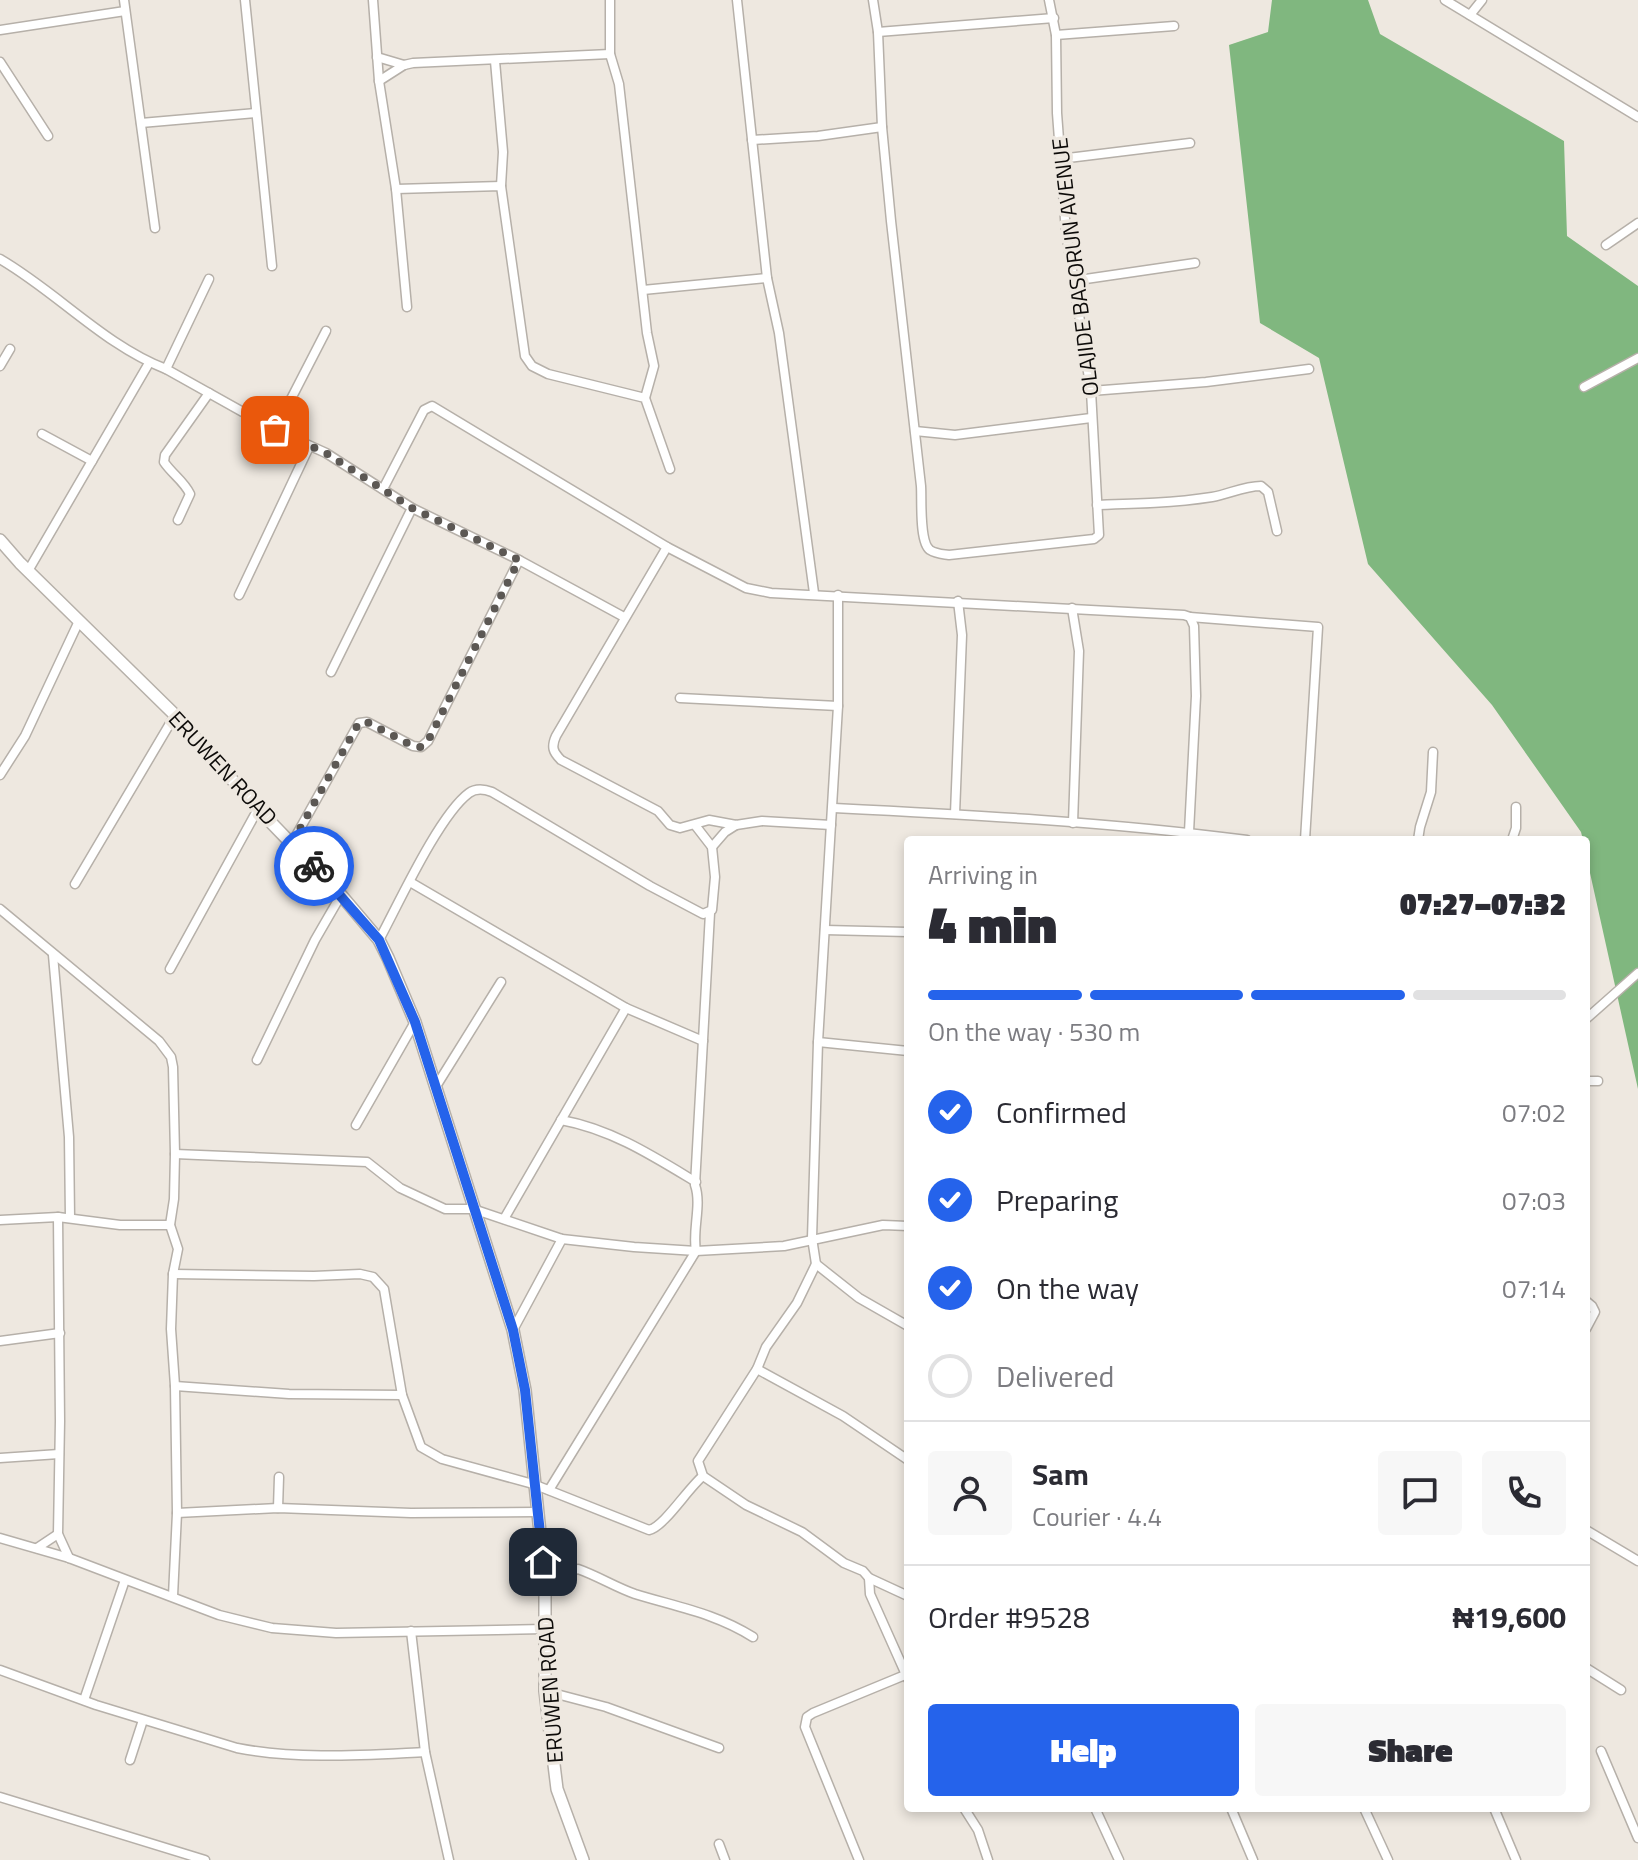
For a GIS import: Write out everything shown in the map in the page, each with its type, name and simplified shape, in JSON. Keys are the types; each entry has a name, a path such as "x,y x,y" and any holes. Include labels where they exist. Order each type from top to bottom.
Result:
{"street":[{"path":"124,0 155,228"},
{"path":"245,0 272,266"},
{"path":"373,0 379,81 396,189 407,307"},
{"path":"610,0 610,54 619,84 654,366 645,398 670,469"},
{"path":"737,0 767,278 779,333 814,593"},
{"path":"873,0 878,32 882,127 915,431 955,435 1091,418"},
{"name":"OLAJIDE BASORUN AVENUE","path":"915,431 924,538 926,547 933,553 949,555 1094,539 1099,535 1091,391 1072,281 1060,159 1056,35 1049,0"},
{"path":"1445,0 1638,117"},
{"path":"1470,15 1482,0"},
{"path":"0,30 125,11"},
{"path":"878,32 1054,18"},
{"path":"1056,35 1174,26"},
{"path":"377,57 404,65 610,54"},
{"path":"495,61 503,152 501,186 525,356 532,366 548,374 645,398"},
{"path":"0,62 48,136"},
{"path":"379,81 404,65"},
{"path":"141,123 256,113"},
{"path":"752,140 818,136 882,127"},
{"path":"1060,159 1190,143"},
{"path":"396,189 501,186"},
{"path":"1606,245 1638,223"},
{"path":"0,259 149,363 166,369 275,430 326,453 412,508 519,560 624,617"},
{"path":"1072,281 1195,263"},
{"path":"643,290 767,278"},
{"path":"166,369 209,279"},
{"path":"275,430 326,331"},
{"path":"0,366 10,349"},
{"path":"1584,387 1638,358"},
{"path":"28,571 149,363"},
{"path":"1091,391 1206,382 1309,369"},
{"path":"178,520 190,494 187,486 164,462 165,455 209,393"},
{"path":"383,489 424,410 432,406 667,547 746,588 771,593 1072,608 1318,627 1305,836"},
{"path":"42,434 92,461"},
{"path":"239,595 309,447"},
{"path":"1097,505 1167,502 1261,486 1268,492 1277,531"},
{"path":"331,672 412,508"},
{"name":"ERUWEN ROAD","path":"0,540 175,715 379,940 415,1022 513,1330 525,1390 545,1580 545,1691 557,1789 582,1859"},
{"path":"667,547 556,736 552,745 554,753 561,760 658,811 670,825 680,828 709,820 736,825 762,821 831,825"},
{"path":"292,843 359,723 367,722 413,746 421,747 428,741 519,560"},
{"path":"838,595 834,808 818,1042 812,1238 816,1264 797,1303 766,1347 757,1369 698,1461 703,1476 761,1514 802,1532 844,1563 904,1594"},
{"path":"955,814 962,635 958,601"},
{"path":"1072,608 1079,651 1073,823"},
{"path":"1189,832 1196,696 1194,626 1190,617"},
{"path":"0,775 25,736 79,621"},
{"path":"680,698 838,706"},
{"path":"75,884 175,715"},
{"path":"1419,836 1431,792 1433,752"},
{"path":"379,940 448,814 471,792 483,789 650,886 703,914 710,913"},
{"path":"1513,836 1516,807"},
{"path":"834,808 955,814 1218,836"},
{"path":"170,969 258,809"},
{"path":"549,1490 696,1251 703,1041 715,877 712,847 695,825"},
{"path":"712,847 736,825"},
{"path":"410,882 626,1008 703,1041"},
{"path":"257,1060 315,940 341,895"},
{"path":"0,909 159,1041 171,1057 175,1154 170,1225 178,1249 173,1274 171,1329 177,1513 173,1596"},
{"path":"825,930 904,932"},
{"path":"53,955 69,1137 70,1218"},
{"path":"1590,1015 1638,973"},
{"path":"435,1088 501,982"},
{"path":"504,1219 626,1008"},
{"path":"356,1125 415,1022"},
{"path":"818,1042 904,1051"},
{"path":"1590,1081 1598,1081"},
{"path":"561,1120 586,1124 609,1133 696,1182"},
{"path":"175,1154 367,1162 400,1188 445,1209 473,1209 562,1239 696,1251 784,1246 883,1225 904,1226"},
{"path":"0,1220 58,1217 120,1225 170,1225"},
{"path":"58,1217 58,1534 69,1558"},
{"path":"513,1330 562,1239"},
{"path":"816,1264 859,1298 904,1324"},
{"path":"173,1274 360,1274 373,1277 384,1289 402,1395 421,1447 429,1454 533,1484 649,1530 661,1525 682,1496 703,1476"},
{"path":"0,1341 60,1333"},
{"path":"757,1369 843,1416 904,1457"},
{"path":"175,1386 289,1394 402,1395"},
{"path":"0,1458 59,1454"},
{"path":"278,1508 279,1477"},
{"path":"177,1513 278,1508 411,1513 536,1512"},
{"path":"1590,1532 1638,1561"},
{"path":"37,1548 58,1534"},
{"path":"0,1538 69,1558 219,1615 272,1628 336,1633 544,1629"},
{"path":"545,1580 578,1569 638,1595 709,1614 753,1637"},
{"path":"869,1578 870,1594 904,1670"},
{"path":"84,1700 125,1580"},
{"path":"411,1631 425,1752 449,1860"},
{"path":"0,1670 143,1720 258,1752 356,1756 425,1752"},
{"path":"1590,1671 1621,1690"},
{"path":"859,1860 805,1727 807,1717 904,1678"},
{"path":"545,1691 606,1707 719,1748"},
{"path":"130,1760 143,1720"},
{"path":"1601,1751 1638,1838"},
{"path":"0,1797 205,1860"},
{"path":"967,1812 978,1830 988,1860"},
{"path":"1097,1812 1119,1860"},
{"path":"1233,1812 1253,1860"},
{"path":"1366,1812 1388,1860"},
{"path":"1496,1812 1516,1860"},
{"path":"719,1844 725,1860"}],"green space":[{"path":"1272,0 1368,0 1380,34 1564,141 1567,236 1638,286 1638,1089 1590,873 1590,836 1582,836 1492,705 1368,564 1319,358 1260,323 1229,45 1268,32"}],"way so far":[{"path":"275,430 326,453 412,508 519,560 428,741 421,747 413,746 367,722 359,723 292,843 314,866"}],"route":[{"path":"314,866 379,940 415,1022 513,1330 525,1390 543,1562"}]}
